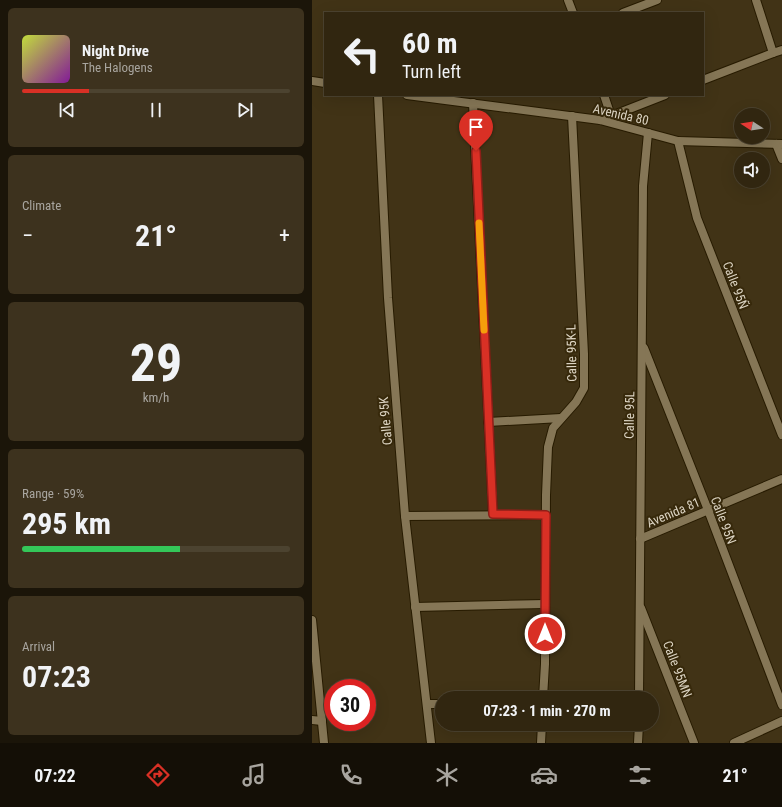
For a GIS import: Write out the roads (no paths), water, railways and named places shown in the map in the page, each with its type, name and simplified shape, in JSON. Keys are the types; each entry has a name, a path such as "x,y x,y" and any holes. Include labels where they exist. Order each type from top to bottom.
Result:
{"street":[{"path":"568,0 573,12"},
{"path":"625,12 657,0"},
{"path":"756,0 773,53"},
{"path":"704,80 782,50"},
{"path":"312,81 324,83"},
{"name":"Calle 95K","path":"378,96 388,298 405,516 431,743"},
{"name":"Avenida 80","path":"414,96 600,120 678,140 779,144"},
{"path":"604,96 611,116"},
{"path":"600,120 662,96"},
{"path":"474,104 493,514"},
{"name":"Calle 95K-L","path":"543,691 548,447 552,428 576,402 584,388 584,354 572,116"},
{"name":"Calle 95L","path":"639,691 643,186 648,133"},
{"name":"Calle 95Ñ","path":"678,140 697,218 782,435"},
{"path":"779,144 782,159"},
{"name":"Calle 95N","path":"642,344 708,510 782,705"},
{"path":"488,422 561,418"},
{"name":"Avenida 81","path":"640,539 782,479"},
{"path":"405,516 493,514 546,515"},
{"path":"415,607 545,604"},
{"name":"Calle 95MN","path":"640,604 694,743"},
{"path":"312,620 324,743"},
{"path":"427,704 435,704"},
{"path":"312,720 322,721"},
{"path":"734,743 782,721"},
{"path":"541,743 542,731"},
{"path":"638,743 639,731"}]}
